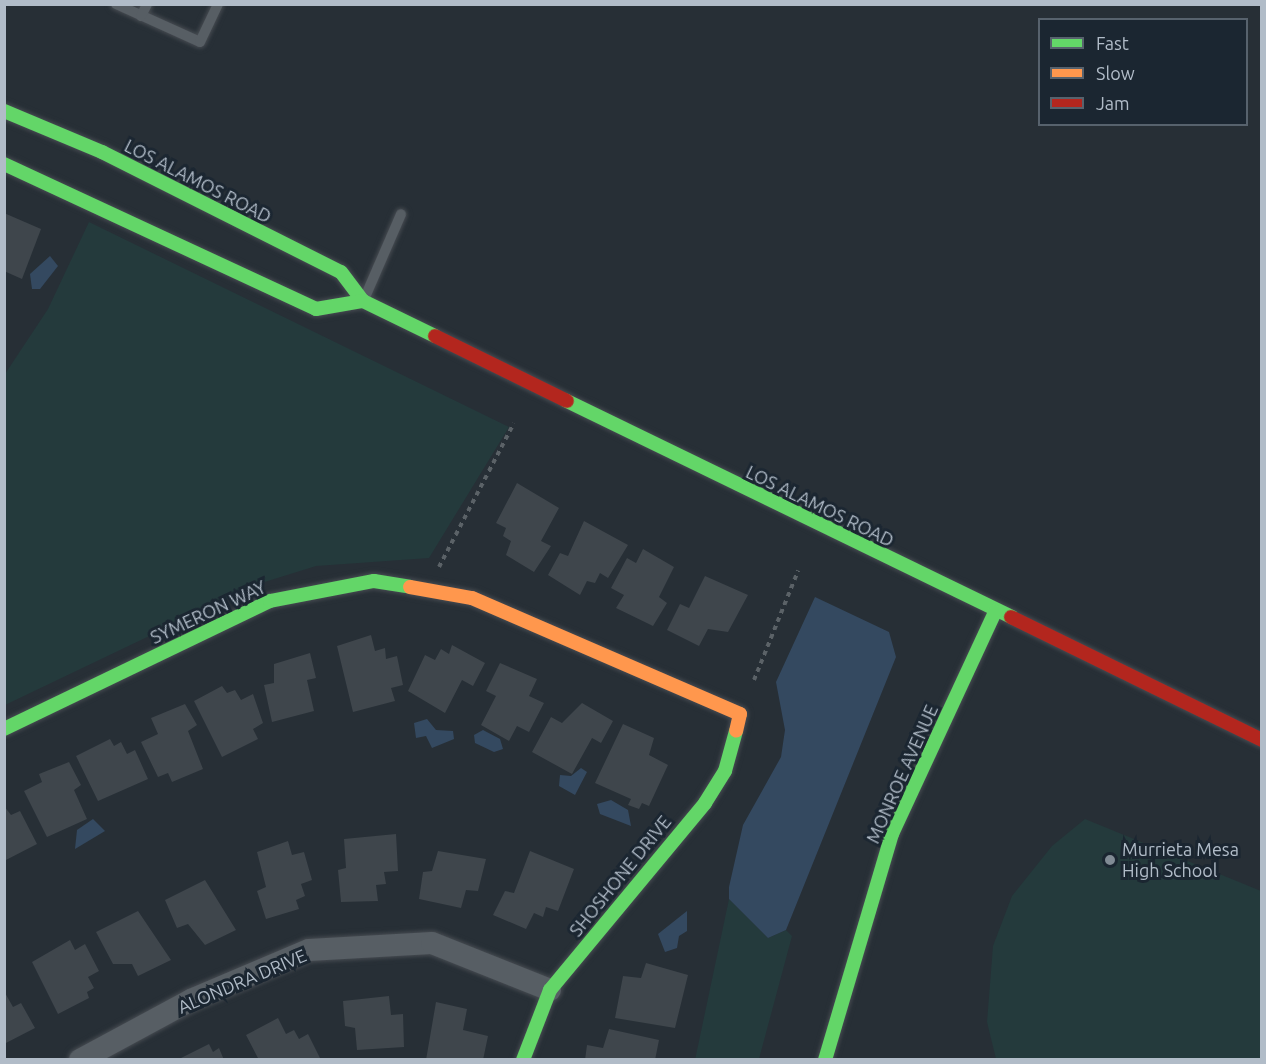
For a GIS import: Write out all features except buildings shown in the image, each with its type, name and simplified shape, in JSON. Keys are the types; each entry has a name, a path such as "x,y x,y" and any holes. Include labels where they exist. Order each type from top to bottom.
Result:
{"main road":[{"name":"LOS ALAMOS ROAD","path":"4,111 102,152 341,272 363,301 995,612 1262,740"},
{"path":"4,164 316,309 363,301"},
{"name":"SYMERON WAY","path":"4,729 270,601 374,581 472,598 740,714"},
{"name":"MONROE AVENUE","path":"825,1059 892,834 995,612"},
{"name":"SHOSHONE DRIVE","path":"523,1059 550,990 705,803 724,771 740,714"}],"street":[{"name":"ALONDRA DRIVE","path":"82,1059 190,1000 309,950 432,943 550,990"}],"lane":[{"path":"116,4 200,42 218,4"},
{"path":"141,16 147,4"},
{"path":"363,301 401,214"}],"path":[{"path":"438,571 514,423"},
{"path":"754,680 798,571"}],"green space":[{"path":"89,222 509,427 429,558 316,566 258,584 5,705 5,374 48,309"},
{"path":"1085,819 1261,891 1261,1059 996,1059 987,1022 993,946 1012,896 1052,846"},
{"path":"729,899 768,938 786,930 792,936 759,1059 695,1060"}],"water":[{"path":"50,256 58,266 40,289 32,289 30,274"},
{"path":"815,597 889,632 896,657 786,930 768,938 729,899 729,887 743,825 781,757 785,730 776,682"},
{"path":"427,719 436,730 453,731 454,739 432,748 426,736 416,738 414,723"},
{"path":"483,730 500,739 503,749 494,752 475,743 474,735"},
{"path":"581,768 587,772 575,795 559,786 560,775 571,776"},
{"path":"611,800 628,810 631,826 600,814 597,804"},
{"path":"93,819 105,831 75,849 77,830"},
{"path":"687,911 687,931 679,936 677,948 665,952 658,934"}],"traffic: fast":[{"path":"4,111 102,152 341,272 363,301 435,336"},
{"path":"4,164 316,309 363,301"},
{"path":"567,401 1011,617"},
{"path":"4,729 270,601 374,581 410,587"},
{"path":"825,1060 892,834 995,612"},
{"path":"523,1060 550,990 705,803 725,771 736,731"}],"traffic: slow":[{"path":"410,587 472,598 740,714 736,731"}],"traffic: jam":[{"path":"435,336 567,401"},
{"path":"1011,617 1262,740"}],"place":[{"name":"Murrieta Mesa High School","path":"1110,860"}]}
